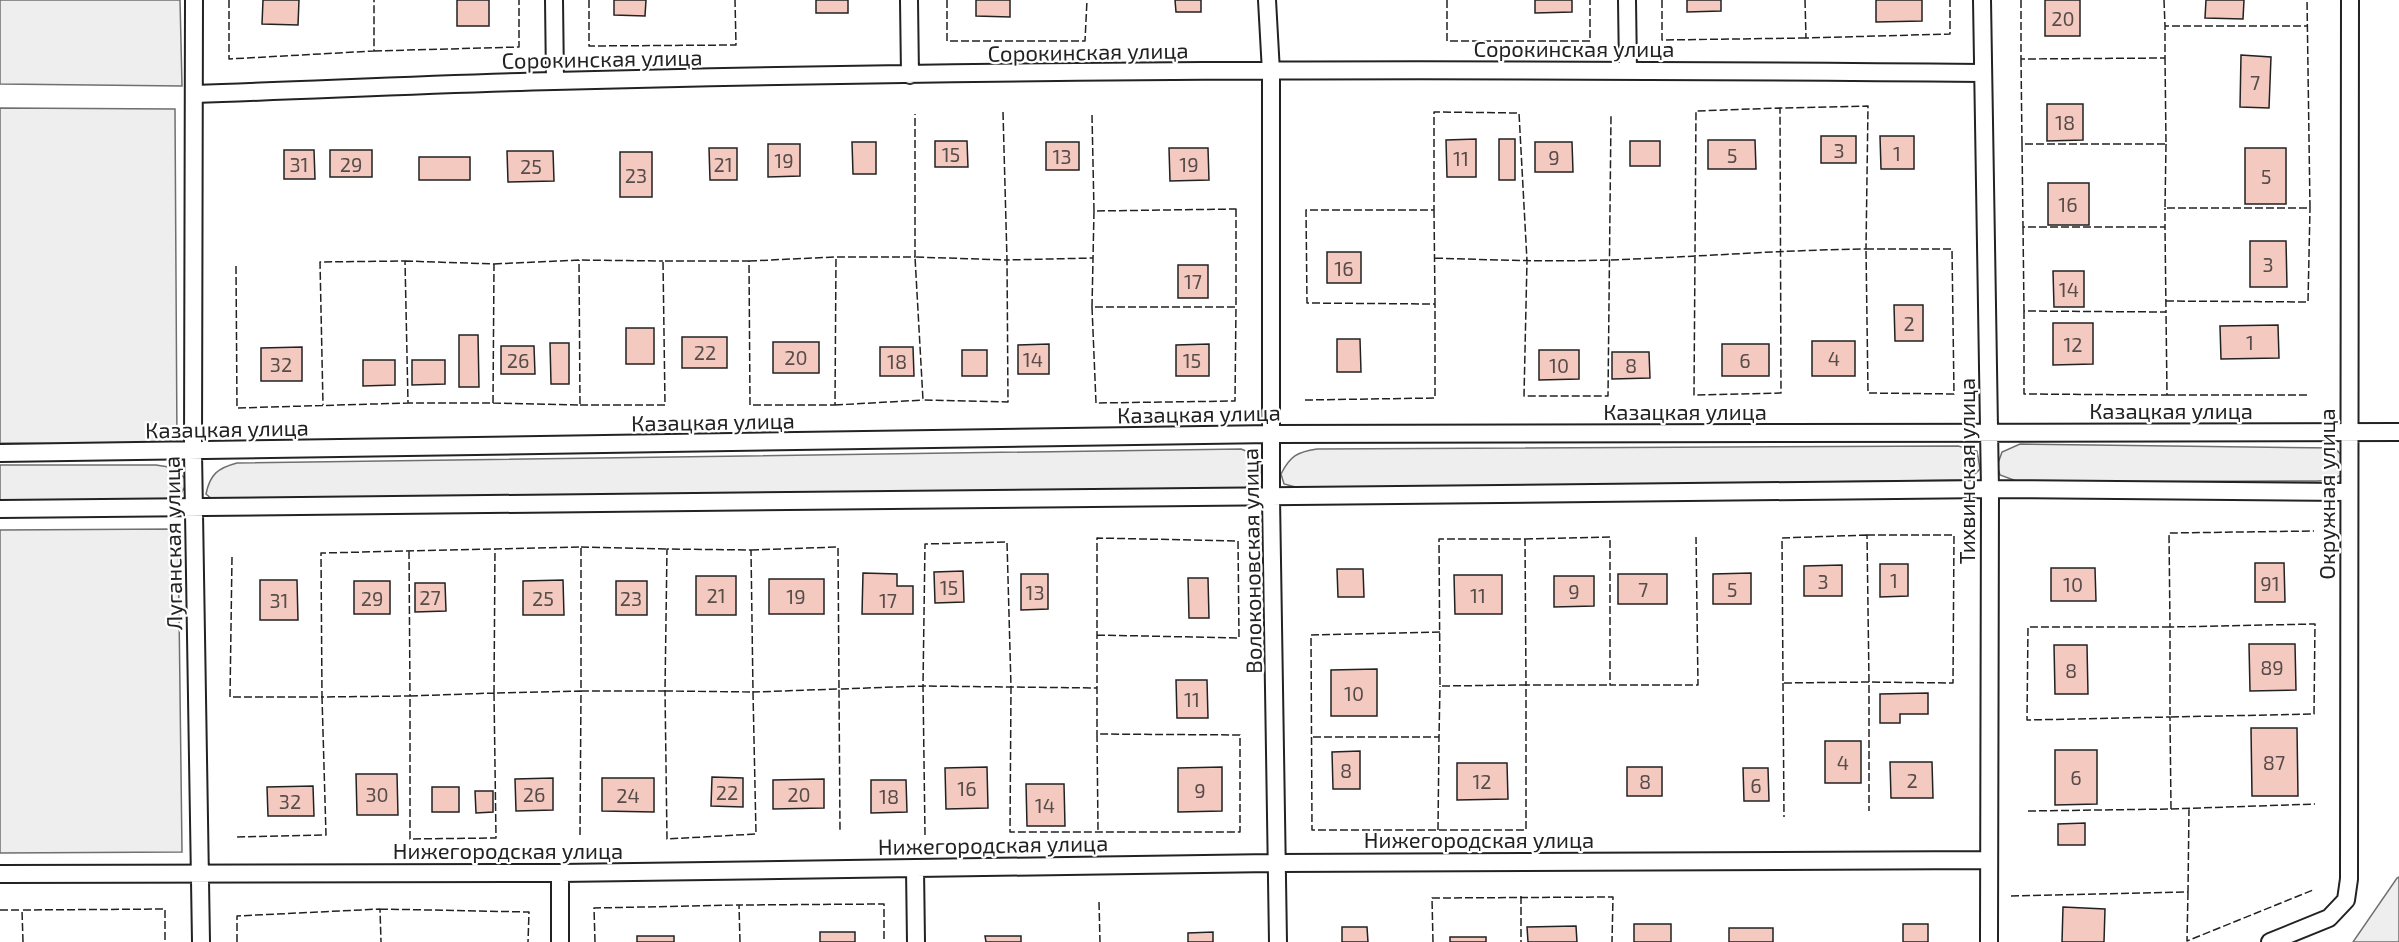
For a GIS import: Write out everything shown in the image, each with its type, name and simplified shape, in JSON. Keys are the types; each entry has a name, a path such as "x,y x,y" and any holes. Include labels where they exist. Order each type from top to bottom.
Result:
{"street":[{"name":"Луганская улица","path":"194,0 193,452 201,942"},
{"path":"554,0 555,81"},
{"path":"909,0 910,75"},
{"name":"Волоконовская улица","path":"1267,0 1271,72 1271,498 1278,942"},
{"path":"1627,0 1628,70"},
{"name":"Тихвинская улица","path":"1982,0 1990,434 1987,860 1989,942"},
{"name":"Окружная улица","path":"2271,942 2329,918 2346,900 2349,879 2350,0"},
{"name":"Сорокинская улица","path":"195,94 555,81 910,75 1628,70 1982,73"},
{"name":"Казацкая улица","path":"0,453 193,452 1272,434 2399,432"},
{"path":"0,509 1990,489 2348,492"},
{"name":"Нижегородская улица","path":"0,874 560,873 1278,863 1987,860"},
{"path":"915,868 916,942"},
{"path":"560,873 560,942"}],"shaded area":[{"path":"0,0 180,0 182,86 0,84"},
{"path":"0,108 175,109 177,445 0,443"},
{"path":"2020,444 2335,448 2342,456 2341,475 2332,480 2317,481 2019,482 2000,475 1997,466 2002,452"},
{"path":"1958,446 1977,451 1980,469 1969,480 1303,489 1284,484 1281,474 1295,456 1317,449"},
{"path":"1241,449 1256,455 1261,466 1259,478 1243,489 213,500 206,494 210,481 216,473 237,463"},
{"path":"0,465 156,465 175,468 188,482 178,498 164,501 0,502"},
{"path":"178,529 182,852 0,853 0,530"},
{"path":"2399,877 2399,942 2353,942 2397,878"}],"building":[{"path":"263,0 299,0 298,25 262,24"},
{"path":"457,0 489,0 489,26 457,26"},
{"path":"614,0 646,0 645,16 614,15"},
{"path":"816,0 848,0 848,13 816,13"},
{"path":"976,0 1010,0 1010,17 976,16"},
{"path":"1175,0 1201,0 1201,12 1176,12"},
{"path":"1535,0 1572,0 1572,12 1535,13"},
{"path":"1687,0 1721,0 1721,11 1687,12"},
{"path":"1876,0 1922,0 1922,21 1876,22"},
{"path":"2045,0 2080,0 2080,36 2045,36"},
{"path":"2206,0 2244,0 2243,19 2205,18"},
{"path":"2241,55 2271,57 2269,108 2240,107"},
{"path":"2047,104 2083,104 2083,140 2047,141"},
{"path":"1821,136 1856,136 1856,163 1821,163"},
{"path":"1880,136 1914,136 1914,169 1881,169"},
{"path":"1476,139 1476,177 1447,177 1446,140"},
{"path":"1499,139 1515,139 1515,180 1499,180"},
{"path":"1708,140 1755,140 1756,169 1708,169"},
{"path":"935,141 967,141 968,167 935,167"},
{"path":"1630,141 1660,141 1660,166 1630,166"},
{"path":"852,142 876,142 876,174 853,174"},
{"path":"1046,142 1079,142 1079,170 1046,170"},
{"path":"1535,142 1572,142 1573,172 1535,172"},
{"path":"768,144 800,144 800,176 768,177"},
{"path":"709,148 737,148 737,180 710,180"},
{"path":"1169,148 1208,148 1209,180 1170,181"},
{"path":"2245,148 2286,148 2286,204 2245,204"},
{"path":"284,150 314,150 315,179 284,179"},
{"path":"330,150 372,150 372,177 330,177"},
{"path":"507,151 553,151 554,181 508,182"},
{"path":"620,152 652,152 652,197 620,197"},
{"path":"419,157 470,157 470,180 419,180"},
{"path":"2048,183 2089,183 2089,225 2048,225"},
{"path":"2250,241 2286,241 2287,287 2250,287"},
{"path":"1327,252 1361,252 1361,283 1327,283"},
{"path":"1178,265 1208,265 1208,298 1178,298"},
{"path":"2053,271 2084,271 2084,307 2054,307"},
{"path":"1894,305 1923,305 1923,341 1895,341"},
{"path":"2053,323 2093,323 2093,364 2053,365"},
{"path":"2278,325 2279,358 2221,359 2220,326"},
{"path":"626,328 654,328 654,364 626,364"},
{"path":"459,335 478,335 479,387 459,387"},
{"path":"682,337 727,337 727,368 682,368"},
{"path":"1337,339 1360,339 1361,372 1337,372"},
{"path":"1812,341 1855,341 1855,376 1812,376"},
{"path":"773,342 819,342 819,373 773,373"},
{"path":"550,343 569,343 569,384 551,384"},
{"path":"1049,344 1049,374 1018,374 1018,345"},
{"path":"1209,344 1209,376 1176,376 1176,345"},
{"path":"1722,344 1769,344 1769,376 1722,376"},
{"path":"501,346 534,346 535,374 501,374"},
{"path":"302,347 302,381 261,381 261,348"},
{"path":"880,347 913,347 914,376 880,376"},
{"path":"962,350 987,350 987,376 962,376"},
{"path":"1539,350 1579,350 1579,379 1539,380"},
{"path":"1612,352 1649,352 1650,378 1612,379"},
{"path":"363,360 395,360 395,385 363,386"},
{"path":"412,360 445,360 445,384 412,385"},
{"path":"2255,563 2284,563 2285,602 2255,602"},
{"path":"1880,564 1908,564 1908,596 1880,597"},
{"path":"1842,565 1842,596 1804,596 1804,566"},
{"path":"2051,568 2095,568 2096,601 2051,601"},
{"path":"1337,569 1363,569 1364,597 1338,597"},
{"path":"963,571 964,602 935,603 934,572"},
{"path":"863,573 897,574 897,586 913,586 913,614 862,614"},
{"path":"1751,573 1751,604 1713,604 1713,574"},
{"path":"1021,574 1048,574 1048,609 1021,610"},
{"path":"1618,574 1667,574 1667,604 1618,604"},
{"path":"1454,575 1502,575 1502,614 1455,614"},
{"path":"696,576 736,576 736,615 696,615"},
{"path":"1554,576 1594,576 1594,606 1554,607"},
{"path":"1188,578 1208,578 1209,618 1189,618"},
{"path":"769,579 824,579 824,614 769,614"},
{"path":"260,580 297,580 298,620 260,620"},
{"path":"563,580 564,615 523,615 523,581"},
{"path":"354,581 390,581 390,614 354,614"},
{"path":"616,581 647,581 647,615 616,615"},
{"path":"415,583 445,583 446,611 415,612"},
{"path":"2249,644 2295,644 2296,690 2250,691"},
{"path":"2054,645 2087,645 2088,694 2055,694"},
{"path":"1377,669 1377,716 1331,716 1331,670"},
{"path":"1176,680 1207,680 1208,718 1177,718"},
{"path":"1928,693 1928,714 1900,714 1900,723 1880,723 1880,694"},
{"path":"2251,728 2297,728 2298,796 2252,796"},
{"path":"1825,741 1861,741 1861,783 1825,783"},
{"path":"2055,750 2097,750 2097,804 2055,805"},
{"path":"1360,751 1360,789 1333,789 1332,752"},
{"path":"1890,762 1932,762 1933,798 1891,798"},
{"path":"1457,763 1507,763 1508,799 1457,800"},
{"path":"987,767 988,808 946,809 945,768"},
{"path":"1222,767 1222,811 1178,812 1178,768"},
{"path":"1627,767 1662,767 1662,796 1627,796"},
{"path":"1743,768 1768,768 1769,801 1744,801"},
{"path":"356,774 397,774 398,815 357,815"},
{"path":"712,777 743,778 743,807 711,806"},
{"path":"553,778 553,810 516,811 515,779"},
{"path":"602,778 654,778 654,812 602,811"},
{"path":"824,779 824,808 773,809 773,780"},
{"path":"871,780 906,780 907,812 871,813"},
{"path":"1026,784 1064,784 1065,826 1027,826"},
{"path":"313,786 314,816 268,816 267,787"},
{"path":"432,787 459,787 459,812 432,812"},
{"path":"475,791 493,791 493,812 476,813"},
{"path":"2085,823 2085,845 2058,845 2058,824"},
{"path":"2063,907 2105,909 2104,942 2062,942"},
{"path":"1634,924 1671,924 1671,942 1634,942"},
{"path":"1903,924 1928,924 1928,942 1903,942"},
{"path":"1576,926 1577,942 1528,942 1527,927"},
{"path":"1342,927 1367,927 1368,942 1342,942"},
{"path":"1729,928 1773,928 1773,942 1729,942"},
{"path":"820,932 855,932 855,942 820,942"},
{"path":"1213,932 1213,942 1188,942 1188,933"},
{"path":"637,936 674,936 674,942 637,942"},
{"path":"985,936 1021,936 1021,942 986,942"},
{"path":"1450,937 1486,937 1486,942 1450,942"}],"fence":[{"path":"229,0 229,59 374,51 374,0"},
{"path":"374,51 519,47 519,0"},
{"path":"589,0 589,46 736,45 735,0"},
{"path":"947,0 947,41 1085,41 1087,0"},
{"path":"1447,0 1447,41 1590,41 1590,0"},
{"path":"1662,0 1662,40 1806,38"},
{"path":"1805,0 1806,38 1950,34 1950,0"},
{"path":"2021,0 2021,59 2165,58 2165,26"},
{"path":"2164,0 2165,26 2308,26"},
{"path":"2166,144 2165,208 2310,208 2307,0"},
{"path":"2021,59 2022,144 2166,144 2165,58"},
{"path":"1435,258 1587,261 1641,259 1673,257 1705,255 1770,252 1802,251 1866,249 1868,106 1780,108 1781,393 1694,395 1696,111 1780,108"},
{"path":"1003,112 1007,260 915,257 923,400 1008,402 1007,260 1093,258"},
{"path":"1434,210 1435,304 1307,303 1306,210 1434,210 1434,112 1519,113 1527,261 1524,396 1608,396 1611,116"},
{"path":"580,405 665,405 663,261 749,261 750,405 835,405 836,257 915,257 915,114"},
{"path":"1092,115 1094,211"},
{"path":"2022,144 2023,227 2165,227 2165,208"},
{"path":"2166,301 2308,302 2310,208"},
{"path":"1236,209 1236,307 1092,307 1094,211 1236,209"},
{"path":"2023,227 2024,311 2166,312 2165,227"},
{"path":"1866,249 1952,249 1954,394 1868,393 1866,249"},
{"path":"749,261 836,257"},
{"path":"494,264 579,260 663,261"},
{"path":"493,403 580,405 579,260"},
{"path":"405,261 494,264 493,403 408,403"},
{"path":"236,266 237,408 408,403 405,261 320,262 323,405"},
{"path":"1305,400 1435,398 1435,304"},
{"path":"1092,307 1096,403 1235,401 1236,307"},
{"path":"2024,311 2024,394 2167,395 2166,312"},
{"path":"2167,395 2309,395"},
{"path":"835,405 923,400"},
{"path":"2028,811 2171,809 2170,717 2027,720 2028,627 2170,627 2170,717 2314,714 2315,624 2170,627 2169,533 2314,531"},
{"path":"1867,535 1954,535 1953,683 1869,682 1867,535"},
{"path":"1867,535 1782,538 1783,683 1869,682 1869,811"},
{"path":"1525,539 1610,537 1610,685 1698,685 1696,537"},
{"path":"1097,635 1239,638 1238,541 1097,538 1097,734"},
{"path":"1440,632 1311,635 1312,830 1526,830 1526,685 1440,686 1439,539 1525,539 1526,685 1610,685"},
{"path":"925,835 923,686 925,544 1007,542 1011,687 1010,832 1240,832 1240,735 1097,734 1098,830"},
{"path":"581,547 667,549"},
{"path":"580,835 581,691 494,693 495,549 581,547 581,691 665,691 667,549 751,550 753,692 839,689 840,830"},
{"path":"751,550 838,547 839,689 923,686 1097,688"},
{"path":"409,551 410,696 322,697 321,553 495,549"},
{"path":"232,557 230,697 322,697 326,835 235,837"},
{"path":"1783,683 1784,817"},
{"path":"1313,737 1439,737 1440,686"},
{"path":"665,691 753,692 756,834 667,839 665,691"},
{"path":"494,693 496,838 410,839 410,696 494,693"},
{"path":"1438,830 1439,737"},
{"path":"2171,809 2315,804"},
{"path":"2011,896 2188,892 2189,808"},
{"path":"2188,892 2187,941 2313,890"},
{"path":"1521,896 1521,942"},
{"path":"1433,942 1432,898 1613,897 1612,942"},
{"path":"1099,902 1100,942"},
{"path":"740,942 739,905 884,904 884,942"},
{"path":"595,942 594,908 739,905"},
{"path":"23,942 22,910 165,909 165,942"},
{"path":"380,909 529,912 528,942"},
{"path":"237,942 237,916 380,909 381,942"},
{"path":"0,910 22,910"}]}
